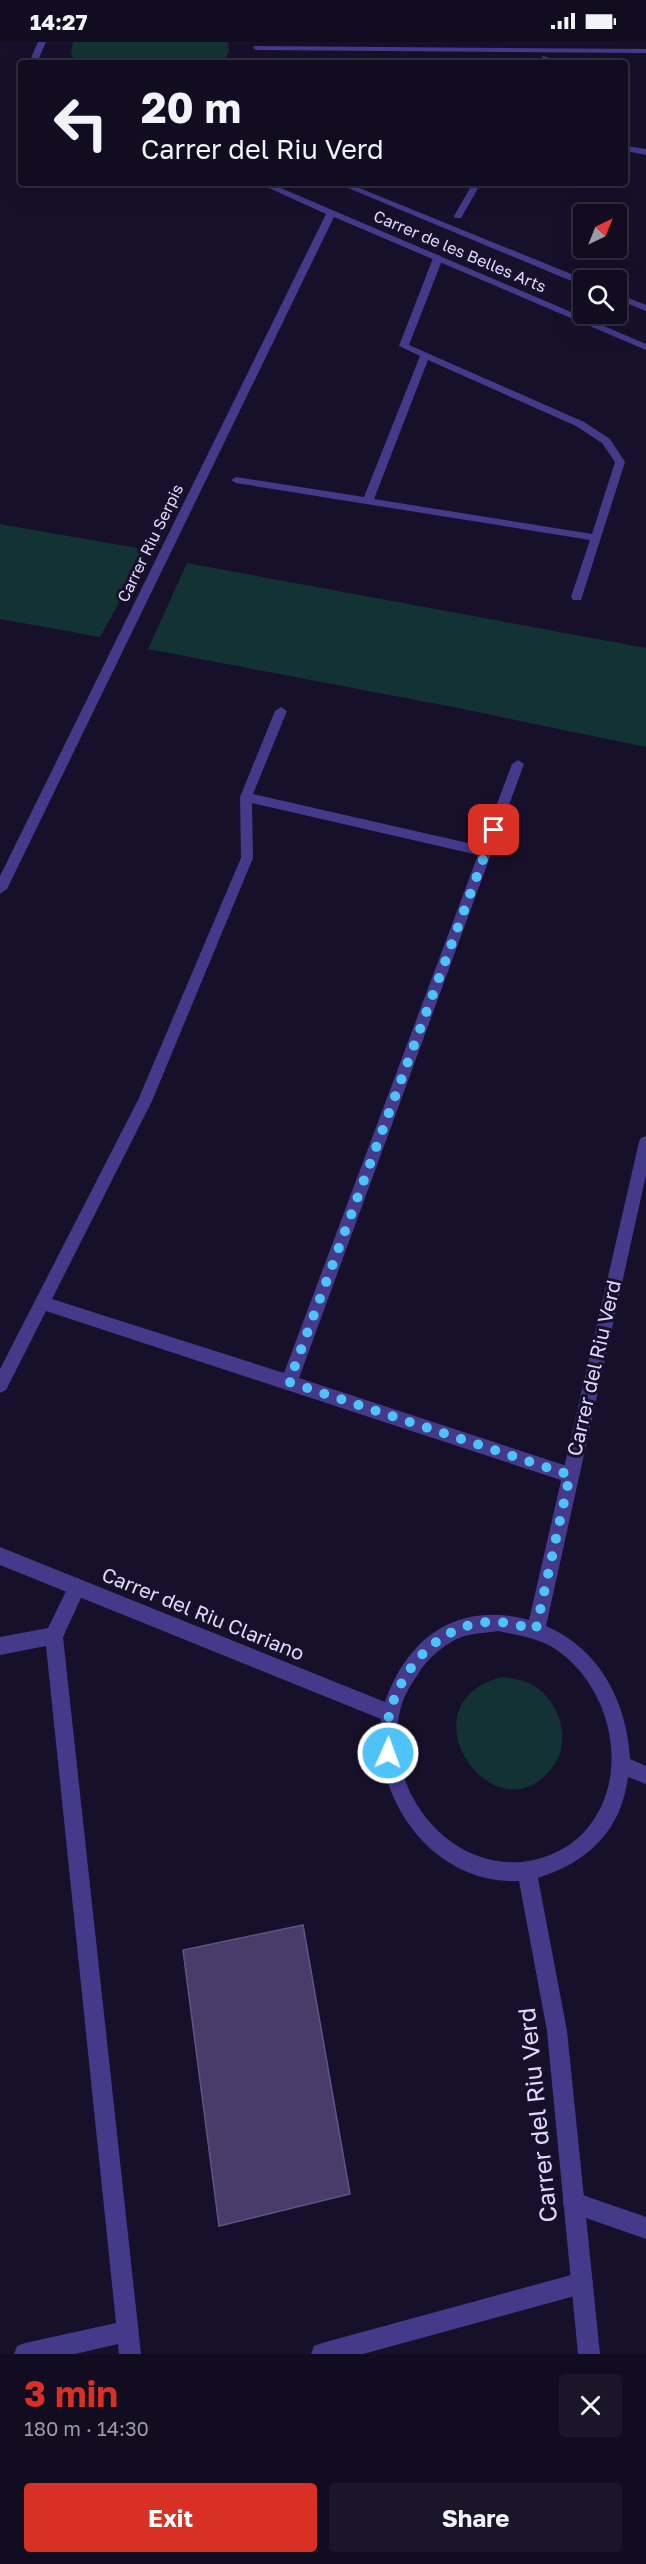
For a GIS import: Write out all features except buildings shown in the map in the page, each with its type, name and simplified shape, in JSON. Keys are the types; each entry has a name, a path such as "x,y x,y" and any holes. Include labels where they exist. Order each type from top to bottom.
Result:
{"street":[{"path":"35,60 42,42"},
{"path":"255,48 646,51"},
{"path":"628,149 646,152"},
{"name":"Carrer de les Belles Arts","path":"269,186 646,346"},
{"name":"Carrer de les Belles Arts","path":"347,186 573,278"},
{"path":"458,216 475,186"},
{"name":"Carrer Riu Serpis","path":"0,889 331,213"},
{"path":"438,258 404,346 580,424 606,441 620,462 577,597"},
{"path":"627,300 646,308"},
{"path":"368,501 425,355"},
{"path":"236,480 596,538"},
{"path":"0,1385 145,1101 247,858 246,797 281,711"},
{"path":"289,1382 518,764"},
{"path":"246,797 486,852"},
{"name":"Carrer del Riu Verd","path":"536,1629 646,1142"},
{"path":"42,1303 570,1475"},
{"name":"Carrer del Riu Clariano","path":"0,1556 389,1713"},
{"path":"77,1587 54,1636 130,2354"},
{"path":"498,1622 536,1629 565,1645 590,1667 609,1697 620,1730 622,1765 614,1803 593,1836 564,1860 527,1872 488,1870 451,1855 420,1828 398,1792 388,1753 389,1713 404,1676 428,1647 461,1628 498,1622"},
{"path":"0,1646 54,1636"},
{"path":"622,1765 646,1775"},
{"name":"Carrer del Riu Verd","path":"527,1872 557,2031 589,2354"},
{"path":"574,2203 646,2228"},
{"path":"322,2354 582,2283"},
{"path":"25,2354 128,2331"}],"green space":[{"path":"73,42 228,42 229,52 224,60 74,60 71,54"},
{"path":"0,524 148,550 100,637 0,619"},
{"path":"187,563 646,648 646,747 453,707 148,649"},
{"path":"502,1677 516,1679 537,1688 552,1704 561,1725 561,1747 558,1758 552,1768 529,1786 505,1789 484,1779 467,1760 457,1737 458,1713 472,1691"}],"route":[{"path":"388,1753 389,1713 404,1676 428,1647 461,1628 498,1622 536,1629 570,1475 289,1382 494,830"}]}
